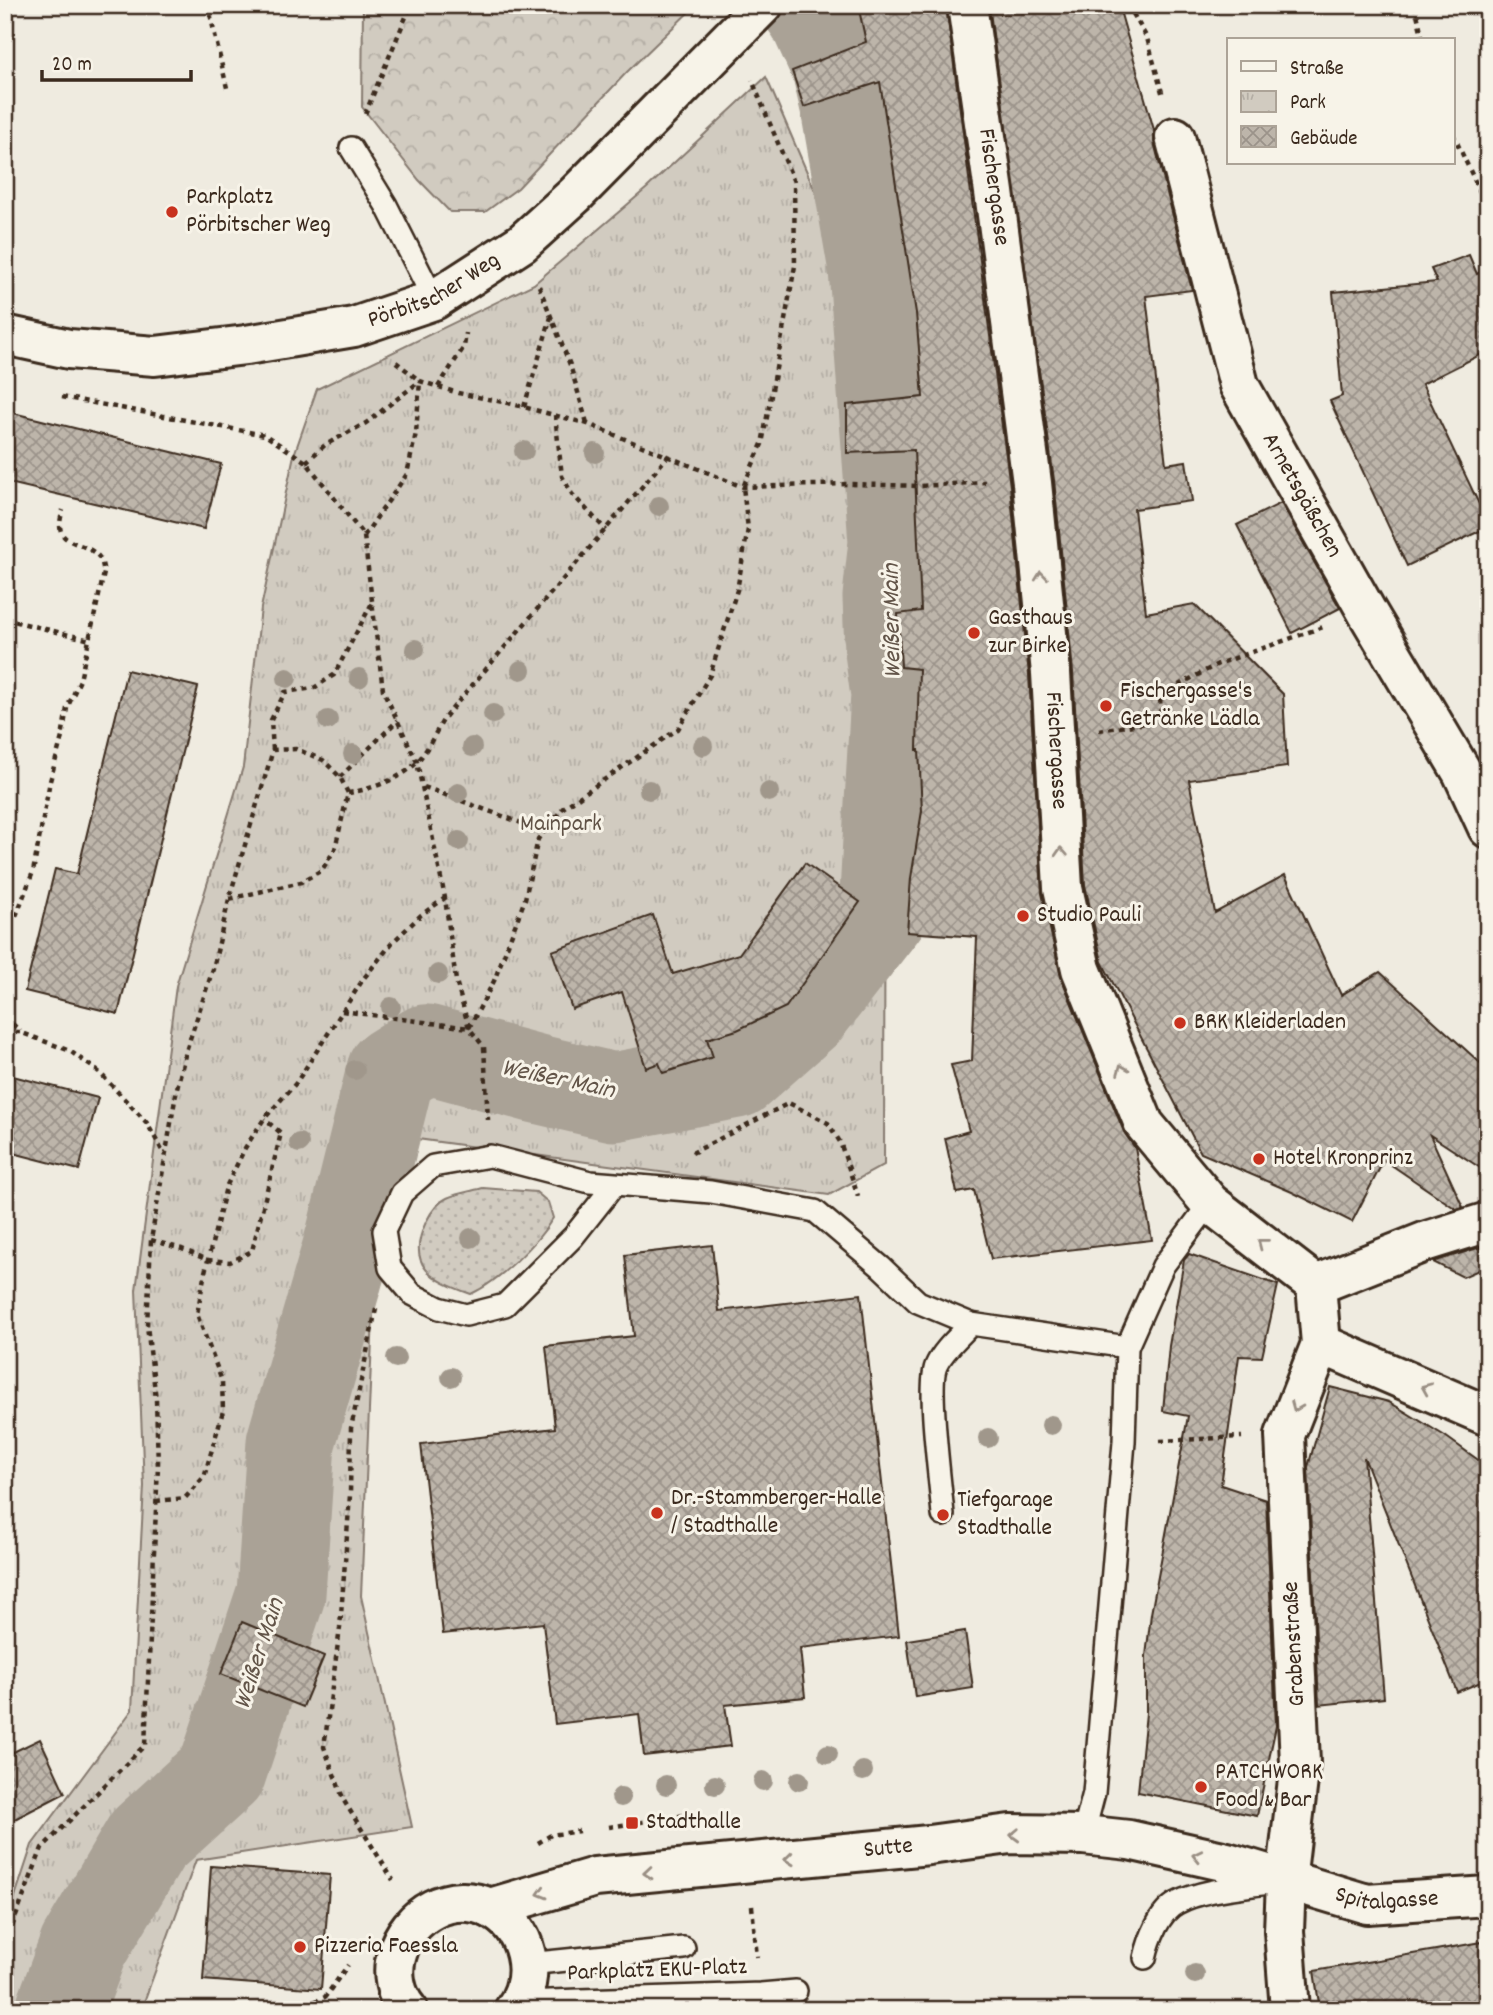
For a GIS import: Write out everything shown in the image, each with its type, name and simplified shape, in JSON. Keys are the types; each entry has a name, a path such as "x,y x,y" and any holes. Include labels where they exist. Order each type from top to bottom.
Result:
{"street":[{"name":"Fischergasse","path":"967,5 1032,483 1051,673 1063,888 1081,969 1144,1124 1210,1203 1316,1285"},
{"name":"Pörbitscher Weg","path":"5,335 69,349 155,356 246,345 354,327 434,300 522,243 584,186 751,18"},
{"name":"Arnetsgäßchen","path":"1175,137 1239,385 1367,612 1462,772 1488,828"},
{"path":"1316,1285 1427,1241 1488,1222"},
{"name":"Grabenstraße","path":"1290,2010 1284,1931 1286,1881 1300,1763 1285,1435 1321,1344 1316,1285"},
{"path":"1321,1344 1485,1408"},
{"name":"Sutte","path":"400,2007 394,1962 400,1942 412,1924 428,1910 448,1903 469,1903 489,1908 595,1877 929,1846 1010,1834 1083,1835 1129,1840 1215,1860 1286,1881"},
{"name":"Spitalgasse","path":"1286,1881 1367,1903 1488,1896"},
{"path":"489,1908 505,1918 517,1931 525,1948 528,1964 527,1985 517,2006"}],"lane":[{"path":"351,148 386,205 434,300"},
{"path":"615,1184 573,1237 505,1305 466,1315 439,1308 412,1294 390,1268 384,1231 402,1193 433,1166 490,1156 590,1182 645,1186 711,1192 816,1211 918,1303 971,1324 1127,1346"},
{"path":"1083,1835 1094,1793 1124,1443 1127,1346 1163,1266 1210,1203"},
{"path":"943,1515 933,1395 935,1368 949,1347 971,1324"},
{"path":"1145,1958 1151,1933 1175,1903 1225,1889 1286,1881"},
{"path":"528,1964 684,1948"},
{"name":"Parkplatz EKU-Platz","path":"517,2006 796,1991"}],"path":[{"path":"208,5 227,88"},
{"path":"351,148 411,5"},
{"path":"1128,5 1147,38 1175,137"},
{"path":"1415,5 1423,38"},
{"path":"470,1028 494,981 521,911 538,839 563,807 678,729 710,675 737,590 748,528 743,487 762,444 795,266 794,182 764,111 751,18"},
{"path":"1454,136 1488,209"},
{"path":"522,243 570,365 588,424"},
{"path":"524,407 551,317"},
{"path":"420,381 458,393 588,424 670,455 743,487 849,484 920,486 1010,480 1032,483"},
{"path":"306,462 326,445 366,423 420,381"},
{"path":"364,536 407,474 416,433 420,381"},
{"path":"52,395 265,435 306,462 364,536 383,690 417,762 445,898 456,981 470,1028 484,1047 490,1156"},
{"path":"555,415 562,475 572,494 606,530"},
{"path":"348,793 365,791 417,762 445,717 670,455"},
{"path":"5,933 16,916 33,872 67,708 80,680 104,573 99,557 72,544 62,533 59,523 63,510"},
{"path":"5,1945 42,1848 145,1745 156,1501 156,1399 148,1325 151,1240 165,1156 186,1051 213,969 229,899 273,750 271,719 285,692 314,688 334,675 372,602"},
{"path":"1054,738 1161,721 1160,695 1218,664 1367,612"},
{"path":"5,619 90,640"},
{"path":"340,777 398,720"},
{"path":"229,899 301,882 322,870 335,849 348,793 340,777 323,760 296,749 273,750"},
{"path":"423,787 544,831"},
{"path":"156,1501 185,1498 204,1477 223,1411 222,1381 197,1314 226,1187 245,1148 264,1119 296,1083 364,978 392,943 421,915 445,898"},
{"path":"341,1011 470,1028"},
{"path":"5,1017 20,1032"},
{"path":"5,1032 20,1032 70,1051 99,1072 147,1123 165,1156"},
{"path":"645,1186 664,1168 789,1103 828,1123 840,1142 881,1267"},
{"path":"151,1240 208,1260 230,1262 252,1251 281,1133 264,1119"},
{"path":"390,1268 371,1326 351,1428 350,1495 342,1601 324,1747 344,1801 392,1880"},
{"path":"1124,1443 1285,1435"},
{"path":"748,1864 761,1994"}],"green space":[{"path":"363,5 696,5 627,72 518,188 485,212 450,212 419,180 362,107"},
{"name":"Mainpark","path":"766,77 841,251 865,446 885,689 884,1165 829,1195 395,1136 374,1293 361,1596 412,1827 196,1860 141,2010 5,2010 5,1927 32,1845 132,1710 144,1486 136,1290 176,986 243,767 261,608 294,455 317,389 534,284 647,188"},
{"path":"483,1188 536,1192 548,1202 553,1218 516,1261 471,1294 434,1277 426,1269 419,1250 420,1237 426,1222 440,1202"}],"building":[{"path":"858,5 946,5 1010,486 1029,675 1042,893 1061,977 1124,1132 1135,1148 1152,1240 991,1259 974,1190 957,1193 945,1138 969,1131 951,1065 972,1061 977,937 907,932 911,878 922,811 917,750 919,669 901,667 898,614 921,611 914,450 847,453 847,405 923,397 916,313 880,82 804,107 792,71 866,42"},
{"path":"989,5 1066,5 1067,13 1119,7 1154,130 1154,142 1192,290 1146,296 1166,464 1186,461 1192,501 1134,509 1146,613 1194,604 1283,694 1287,767 1189,780 1215,913 1285,875 1341,995 1380,972 1488,1070 1488,1173 1430,1135 1463,1207 1456,1209 1384,1160 1352,1222 1292,1192 1201,1153 1102,962 1085,885 1073,672 1054,480"},
{"path":"1469,255 1477,274 1488,268 1488,351 1422,384 1488,527 1407,566 1330,401 1342,396 1333,292 1437,282 1431,269"},
{"path":"5,411 221,464 204,529 5,482"},
{"path":"1281,503 1340,608 1292,633 1237,525"},
{"path":"127,670 198,687 118,1014 25,991 55,869 77,874"},
{"path":"805,863 860,902 786,1007 737,1030 707,1039 713,1057 663,1073 659,1063 646,1068 622,992 572,1009 552,951 653,915 673,974 739,954"},
{"path":"5,1074 98,1098 79,1170 5,1151"},
{"name":"Dr.-Stammberger-Halle / Stadthalle","path":"712,1245 719,1311 861,1294 899,1636 800,1648 805,1697 725,1705 731,1746 644,1756 639,1714 555,1724 543,1623 443,1634 421,1444 555,1428 546,1346 634,1336 625,1255"},
{"path":"1481,1247 1488,1266 1463,1277 1433,1262"},
{"path":"1189,1254 1278,1285 1262,1357 1239,1356 1221,1485 1266,1500 1276,1726 1257,1816 1138,1792 1146,1713 1146,1656 1151,1614 1188,1416 1163,1411 1169,1346 1184,1260"},
{"path":"1330,1387 1389,1402 1445,1436 1488,1467 1488,1679 1457,1692 1364,1457 1384,1698 1319,1705 1308,1467"},
{"path":"242,1622 324,1656 303,1707 221,1674"},
{"path":"965,1631 973,1688 915,1697 907,1640"},
{"path":"40,1739 65,1793 5,1824 5,1756"},
{"path":"211,1866 330,1875 321,1989 203,1980"},
{"path":"1488,1941 1488,2010 1320,2010 1314,1971"}],"waterway":[{"name":"Weißer Main","path":"60,2010 83,1948 147,1840 222,1772 281,1594 291,1442 350,1237 391,1071 426,1049 614,1097 736,1074 806,1012 883,913 895,694 889,651 887,597 893,542 873,269 836,68 805,5"}],"place":[{"name":"Parkplatz Pörbitscher Weg","path":"172,212"},
{"name":"Gasthaus zur Birke","path":"974,633"},
{"name":"Fischergasse's Getränke Lädla","path":"1106,706"},
{"name":"Studio Pauli","path":"1023,916"},
{"name":"BRK Kleiderladen","path":"1180,1023"},
{"name":"Hotel Kronprinz","path":"1259,1159"},
{"name":"Dr.-Stammberger-Halle / Stadthalle","path":"657,1513"},
{"name":"Tiefgarage Stadthalle","path":"943,1515"},
{"name":"PATCHWORK Food & Bar","path":"1201,1787"},
{"name":"Stadthalle","path":"632,1823"},
{"name":"Pizzeria Faessla","path":"300,1947"}]}
